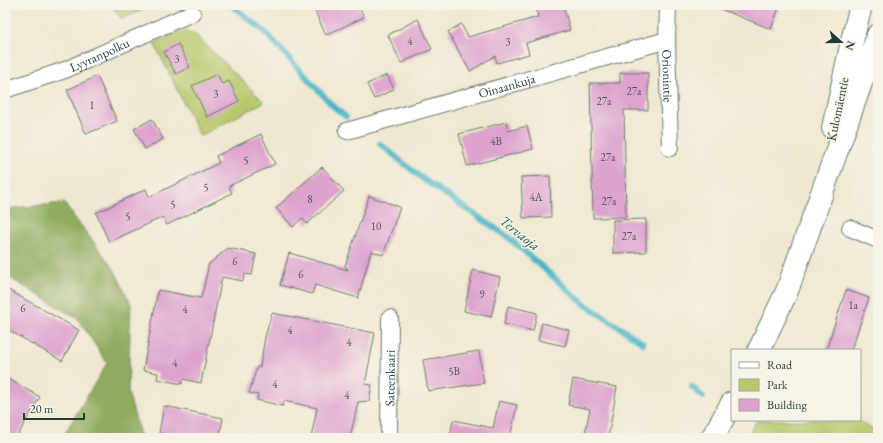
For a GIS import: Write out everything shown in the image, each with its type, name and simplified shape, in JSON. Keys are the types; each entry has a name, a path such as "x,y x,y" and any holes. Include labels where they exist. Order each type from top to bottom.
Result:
{"main road":[{"name":"Kulomäentie","path":"815,214 861,5"},
{"name":"Kulomäentie","path":"759,349 787,291 878,35"},
{"path":"712,438 731,405"}],"street":[{"name":"Orionintie","path":"668,5 667,40 670,148"},
{"name":"Lyyranpolku","path":"5,90 65,70 192,13"},
{"name":"Oinaankuja","path":"347,131 667,40"},
{"path":"850,228 878,240"},
{"name":"Sateenkaari","path":"389,438 390,318"}],"green space":[{"path":"110,5 154,5 122,19"},
{"path":"184,31 194,33 264,102 200,136 154,43"},
{"path":"64,203 114,269 131,304 128,392 141,438 62,438 107,363 78,319 5,275 5,209"},
{"path":"756,421 860,421 878,433 878,438 746,438"}],"building":[{"path":"312,5 358,5 364,17 326,35"},
{"path":"535,5 563,5 570,30 526,43 529,54 497,63 495,56 470,71 448,32 461,24 468,37 538,17"},
{"path":"713,5 780,5 771,29"},
{"path":"418,19 432,49 401,63 388,35"},
{"path":"178,44 190,67 176,74 164,52"},
{"path":"620,73 648,73 648,110 624,110 626,217 593,218 590,83 620,83"},
{"path":"217,74 222,84 229,81 239,101 207,117 192,86"},
{"path":"387,75 394,89 374,99 367,84"},
{"path":"97,76 117,121 86,134 67,90"},
{"path":"152,119 163,139 145,149 134,129"},
{"path":"506,122 508,131 527,126 533,149 467,166 459,134"},
{"path":"261,134 275,164 229,186 232,193 167,225 163,217 109,242 96,213 146,189 149,197 219,163 216,156"},
{"path":"322,167 344,191 307,224 302,218 293,227 276,208"},
{"path":"550,176 551,217 523,218 521,177"},
{"path":"369,196 400,207 383,255 371,251 358,298 315,285 312,294 280,285 289,253 348,270 345,266"},
{"path":"646,219 646,252 613,253 613,220"},
{"path":"228,248 256,254 252,275 245,274 243,281 222,277 201,383 183,379 182,384 157,379 158,373 143,370 158,290 201,298 209,264"},
{"path":"473,270 500,277 491,317 464,311"},
{"path":"5,288 79,330 62,361 5,328"},
{"path":"846,290 869,298 851,349 826,349"},
{"path":"508,306 537,313 533,331 504,324"},
{"path":"272,313 375,333 365,384 372,385 369,401 358,402 350,438 311,438 317,408 284,401 283,406 257,400 258,395 249,393 257,367 260,367 265,337"},
{"path":"542,323 569,330 565,346 538,340"},
{"path":"479,351 484,383 428,391 423,360"},
{"path":"5,377 40,397 16,438 5,438"},
{"path":"573,379 617,387 608,438 584,438 590,409 568,405"},
{"path":"499,401 517,405 510,438 450,438 453,420 493,428"},
{"path":"164,406 223,418 219,438 174,438 174,436 159,433"}],"waterway":[{"name":"Tervaoja","path":"235,8 265,32 332,105 346,117"},
{"name":"Tervaoja","path":"380,144 423,179 508,237 583,303 643,343"},
{"path":"692,387 703,397"}]}
